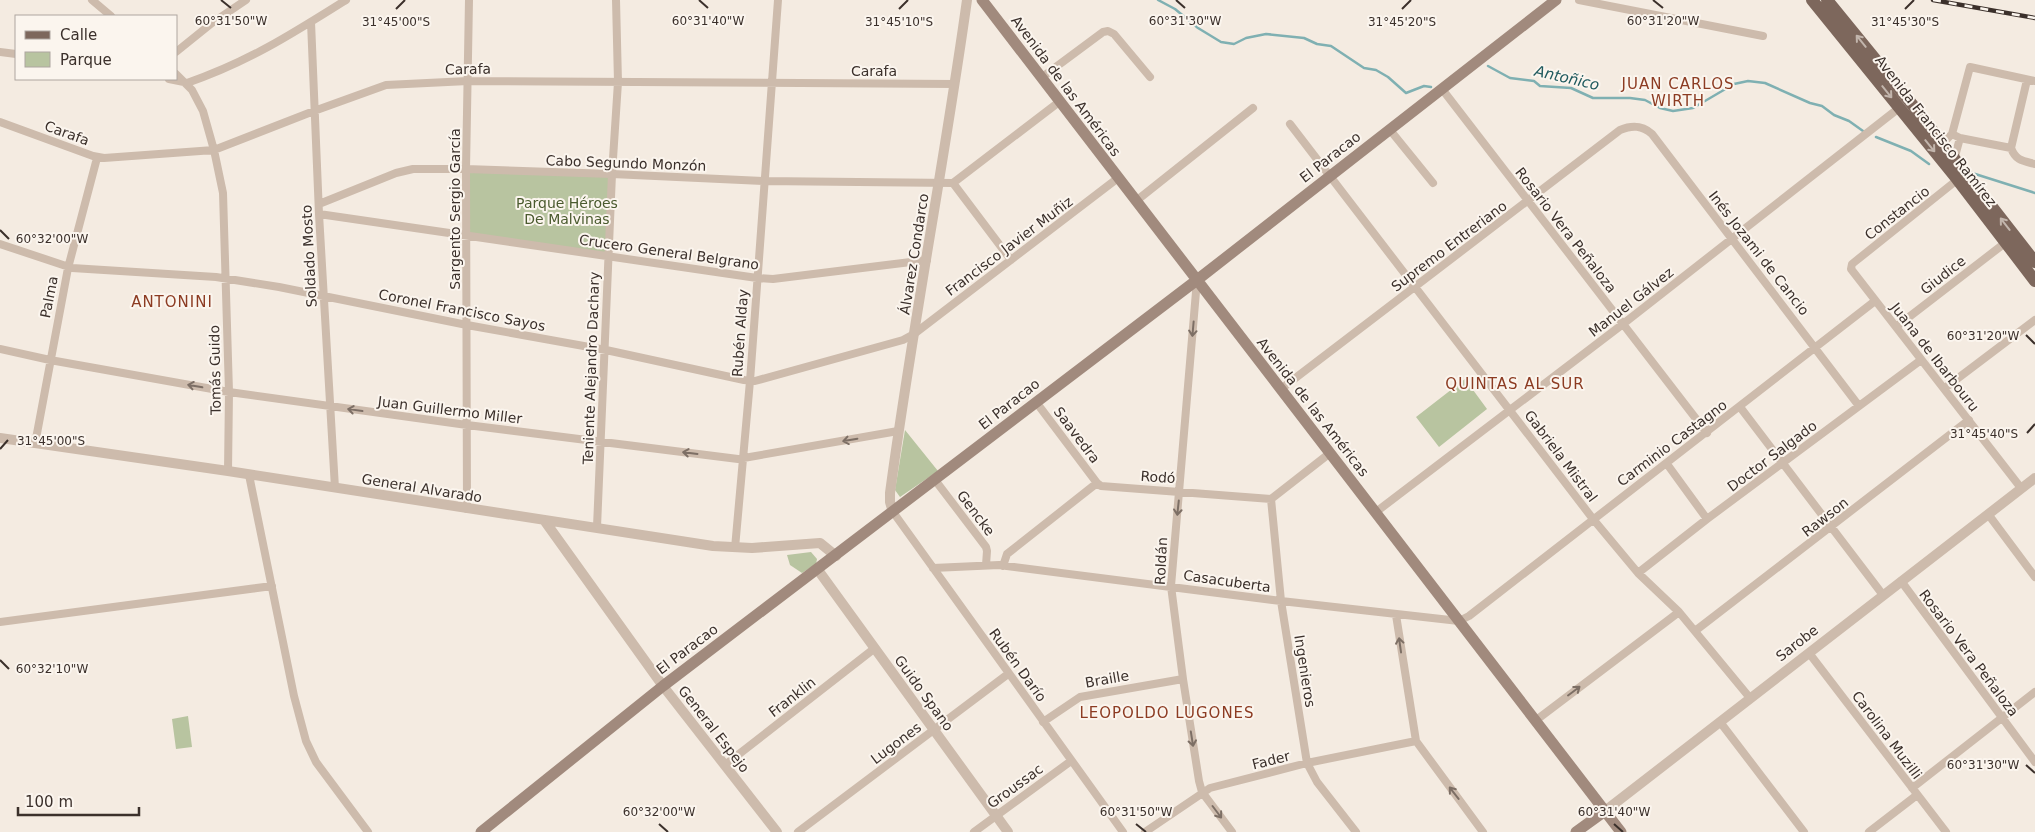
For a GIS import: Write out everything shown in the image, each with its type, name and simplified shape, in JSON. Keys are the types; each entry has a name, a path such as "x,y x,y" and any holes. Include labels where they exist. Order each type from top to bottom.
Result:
{"main road":[{"name":"Avenida de las Américas","path":"982,0 1621,832"},
{"name":"El Paracao","path":"481,832 663,686 1197,280 1556,0"},
{"name":"Avenida Francisco Ramírez","path":"1812,0 1957,180 2035,281"},
{"name":"Avenida Francisco Ramírez","path":"1827,0 2035,262"},
{"name":"Sarobe","path":"1576,832 1604,811"}],"street":[{"path":"92,0 110,15"},
{"path":"178,50 212,23 246,0"},
{"path":"175,80 187,82 220,71 247,59 346,0"},
{"name":"Sargento Sergio García","path":"467,509 468,325 466,169 469,0"},
{"name":"Teniente Alejandro Dachary","path":"597,527 606,350 608,256 618,82 616,0"},
{"name":"Rubén Alday","path":"735,548 750,381 763,181 778,0"},
{"name":"Álvarez Condarco","path":"893,512 890,493 898,432 927,260 967,0"},
{"path":"1579,0 1763,36"},
{"name":"Soldado Mosto","path":"311,22 323,295 335,488"},
{"path":"1041,78 1103,32 1108,31 1114,34 1150,78"},
{"path":"0,52 15,54"},
{"path":"1954,160 1956,136 1970,67 2031,81 2011,148 2013,155 2019,160 2035,164"},
{"path":"178,75 187,82 196,96 203,111 214,150"},
{"name":"Carafa","path":"0,122 97,158 214,150 314,110 386,85 468,81 955,84"},
{"name":"Rosario Vera Peñaloza","path":"1442,89 1707,433"},
{"path":"1011,260 953,183 1059,102"},
{"path":"1136,201 1252,108"},
{"name":"Manuel Gálvez","path":"1376,512 1623,324 1899,108"},
{"name":"Gabriela Mistral","path":"1290,124 1593,519 1638,573 1679,612 1750,698"},
{"name":"Supremo Entreriano","path":"1281,389 1620,130 1633,126"},
{"name":"Inés Jozami de Cancio","path":"1633,126 1646,129 1652,134 1816,348 1858,406"},
{"path":"1390,130 1433,183"},
{"path":"1942,144 1956,136 2011,148"},
{"name":"Tomás Guido","path":"214,150 224,204 228,471"},
{"name":"Palma","path":"35,444 68,268 97,158"},
{"name":"Cabo Segundo Monzón","path":"319,204 404,170 466,169 763,181 953,183"},
{"name":"Francisco Javier Muñiz","path":"914,334 1118,178"},
{"name":"Constancio","path":"1852,264 1957,180"},
{"name":"Crucero General Belgrano","path":"319,214 757,278 773,279 927,260"},
{"name":"Giudice","path":"1896,327 2005,243"},
{"name":"Coronel Francisco Sayos","path":"0,244 68,268 225,278 606,350 750,381 902,340 914,334"},
{"name":"Juana de Ibarbouru","path":"1852,264 1852,269 1875,301 1945,388 2021,488"},
{"name":"Roldán","path":"1197,280 1171,586 1183,679 1202,792 1232,832"},
{"name":"Carminio Castagno","path":"1459,621 1667,464 1875,301"},
{"path":"1945,388 2035,320"},
{"name":"Juan Guillermo Miller","path":"0,350 228,392 467,425 743,459 898,432"},
{"name":"Doctor Salgado","path":"1638,573 1707,519 1922,360"},
{"name":"Saavedra","path":"1036,402 1097,483"},
{"path":"1740,407 1883,595"},
{"name":"Rawson","path":"1695,631 1832,528 1969,420"},
{"name":"General Alvarado","path":"0,438 735,548 820,543 836,556"},
{"path":"1271,499 1330,453"},
{"path":"1667,464 1707,519"},
{"path":"249,475 294,696 306,741 316,762 368,832"},
{"name":"Sarobe","path":"1604,811 2035,478"},
{"name":"Gencke","path":"935,480 986,547 986,565"},
{"path":"1003,566 1006,554 1097,483"},
{"name":"Rodó","path":"1097,483 1101,486 1271,499"},
{"name":"Ingenieros","path":"1271,499 1281,601 1308,764 1317,782 1356,832"},
{"name":"Rubén Darío","path":"893,512 1123,832"},
{"path":"1988,514 2035,577"},
{"name":"General Espejo","path":"544,520 663,686 777,832"},
{"name":"Casacuberta","path":"932,568 1003,566 1396,615 1459,621"},
{"name":"Guido Spano","path":"818,570 1008,832"},
{"name":"Rosario Vera Peñaloza","path":"1901,581 2035,762"},
{"path":"0,622 272,586"},
{"path":"1536,721 1679,612"},
{"path":"1396,615 1416,741 1483,832"},
{"name":"Franklin","path":"725,765 875,648"},
{"name":"Carolina Muzilli","path":"1808,653 1946,832"},
{"name":"Lugones","path":"798,832 1008,674"},
{"name":"Braille","path":"1043,722 1080,697 1183,679"},
{"path":"1869,832 1914,791 2035,692"},
{"path":"1720,722 1804,832"},
{"name":"Fader","path":"1145,832 1210,788 1308,764 1416,741"},
{"name":"Groussac","path":"974,832 1071,761"}],"green space":[{"name":"Parque Héroes De Malvinas","path":"466,169 612,174 608,256 467,235"},
{"path":"1465,379 1487,409 1439,447 1416,417"},
{"path":"905,430 938,471 900,497 895,490"},
{"path":"811,552 817,559 816,564 802,573 790,565 787,555"},
{"path":"188,716 192,747 176,749 172,719"}],"waterway":[{"name":"Antoñico","path":"1158,0 1175,9 1198,28 1221,42 1234,44 1246,38 1266,34 1304,38 1317,44 1331,46 1364,68 1376,70 1388,77 1406,93 1424,86 1431,87"},
{"name":"Antoñico","path":"1488,66 1510,78 1534,81 1540,86 1571,88 1593,98 1645,100 1660,108 1673,111 1693,108 1734,84 1748,81 1765,83 1810,103 1822,106 1863,131"},
{"name":"Antoñico","path":"1876,137 1911,151 1929,164"},
{"name":"Antoñico","path":"1972,173 2035,193"}],"railway":[{"path":"1933,0 2035,18"}],"district":[{"name":"JUAN CARLOS WIRTH","path":"1678,92"},
{"name":"ANTONINI","path":"172,302"},
{"name":"QUINTAS AL SUR","path":"1515,384"},
{"name":"LEOPOLDO LUGONES","path":"1167,713"}]}
